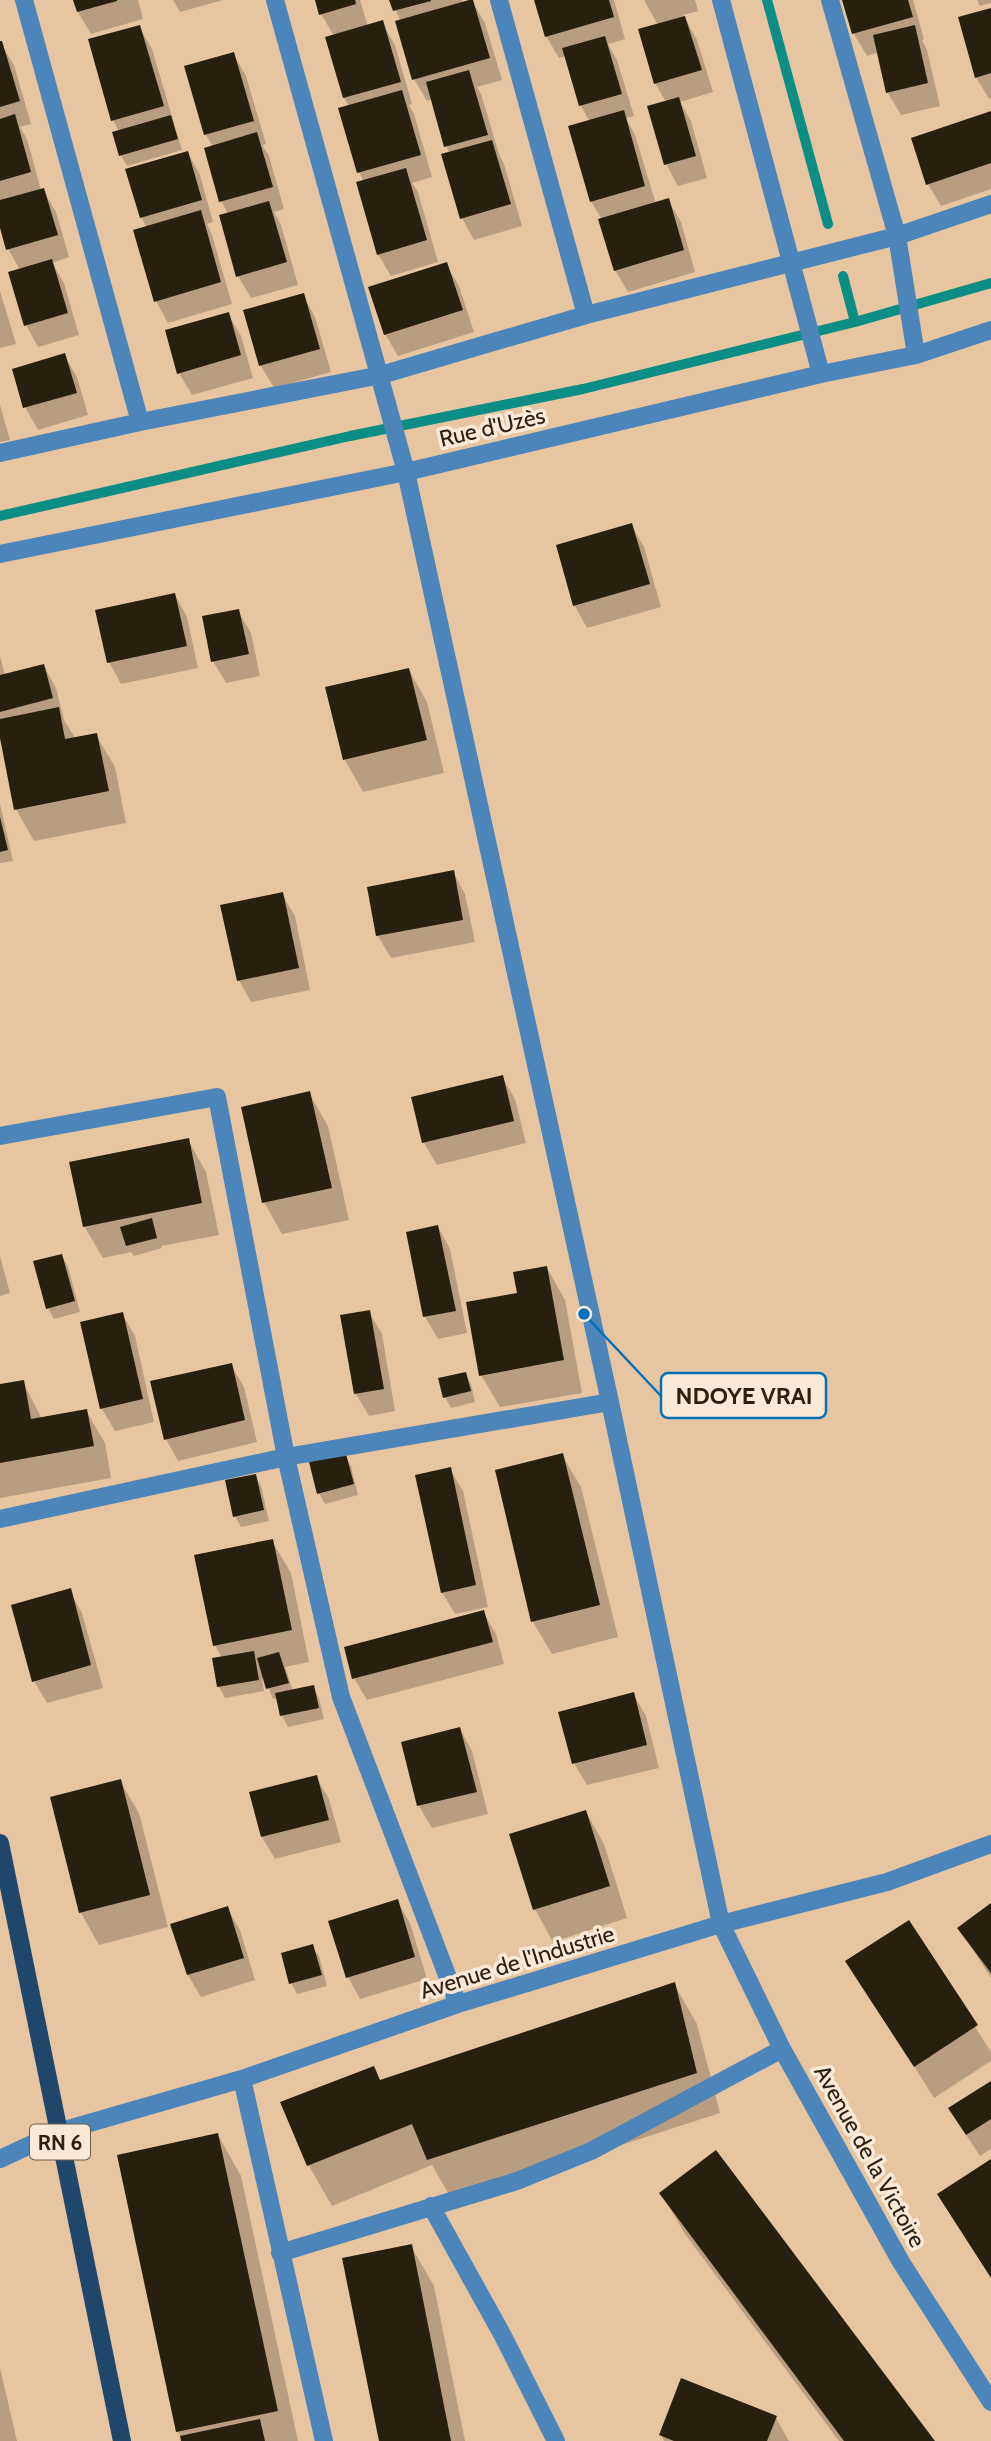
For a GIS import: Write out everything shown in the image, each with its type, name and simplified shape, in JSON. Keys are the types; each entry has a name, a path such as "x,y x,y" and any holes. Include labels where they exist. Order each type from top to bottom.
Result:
{"main road":[{"name":"RN 6","path":"0,1843 122,2441"}],"street":[{"path":"24,0 140,422"},
{"name":"Avenue de la Victoire","path":"275,0 406,472 610,1402 721,1924 782,2049 901,2262 991,2402"},
{"path":"499,0 586,315"},
{"path":"721,0 821,373"},
{"path":"830,0 897,236 916,355"},
{"path":"0,453 140,422 381,375 586,315 897,236 991,204"},
{"name":"Rue d'Uzès","path":"0,554 406,472 821,373 916,355 991,330"},
{"path":"0,1136 217,1097 286,1457 341,1697 458,2004"},
{"path":"0,1519 286,1457 610,1402"},
{"name":"Avenue de l'Industrie","path":"0,2159 58,2132 242,2079 458,2004 721,1924 887,1882 991,1844"},
{"path":"280,2253 517,2181 591,2151 782,2049"},
{"path":"242,2079 324,2441"},
{"path":"431,2206 503,2336 556,2441"}],"building":[{"path":"73,0 117,0 117,1 77,12"},
{"path":"315,0 355,0 356,4 319,15"},
{"path":"389,0 431,0 431,1 393,11"},
{"path":"473,0 490,58 412,80 395,21"},
{"path":"534,0 609,0 614,17 545,37"},
{"path":"842,0 908,0 913,17 852,34"},
{"path":"991,8 991,73 975,78 958,17"},
{"path":"685,16 702,70 654,84 638,29"},
{"path":"383,20 401,82 343,98 325,37"},
{"path":"140,25 164,106 111,121 88,39"},
{"path":"915,25 928,83 886,93 873,35"},
{"path":"605,36 622,94 579,106 562,48"},
{"path":"0,41 20,101 0,107"},
{"path":"234,52 254,121 204,135 184,66"},
{"path":"469,70 488,135 444,147 426,82"},
{"path":"402,90 421,155 357,173 338,108"},
{"path":"679,97 696,156 664,165 647,106"},
{"path":"624,110 645,186 590,202 568,126"},
{"path":"991,111 991,163 926,185 911,138"},
{"path":"15,114 31,172 0,181 0,119"},
{"path":"171,115 178,139 119,156 112,132"},
{"path":"257,132 273,187 219,202 204,148"},
{"path":"492,140 511,204 460,219 441,154"},
{"path":"188,151 202,200 140,218 125,169"},
{"path":"406,168 427,240 377,255 356,182"},
{"path":"44,188 58,235 6,250 0,228 0,200"},
{"path":"669,198 684,250 614,271 598,219"},
{"path":"269,201 287,262 236,277 219,215"},
{"path":"201,210 221,282 154,302 133,230"},
{"path":"52,259 68,313 24,326 8,272"},
{"path":"447,262 463,310 384,335 368,287"},
{"path":"304,293 320,349 259,366 243,310"},
{"path":"229,312 241,355 177,374 165,330"},
{"path":"65,353 77,393 23,408 12,369"},
{"path":"632,523 650,584 573,606 556,545"},
{"path":"175,593 187,646 107,663 95,610"},
{"path":"239,609 249,654 211,662 202,616"},
{"path":"44,664 53,698 0,712 0,675"},
{"path":"409,668 427,740 343,760 325,687"},
{"path":"59,707 65,739 97,733 109,791 14,810 0,738 0,719"},
{"path":"0,817 8,850 0,852"},
{"path":"454,870 463,920 376,936 367,887"},
{"path":"283,892 299,968 237,981 220,905"},
{"path":"503,1075 514,1121 422,1143 411,1097"},
{"path":"310,1091 332,1188 262,1203 241,1107"},
{"path":"189,1138 202,1203 83,1227 69,1162"},
{"path":"152,1218 157,1238 126,1246 120,1227"},
{"path":"438,1225 456,1311 423,1317 406,1232"},
{"path":"62,1254 75,1301 46,1309 33,1261"},
{"path":"547,1266 564,1360 479,1376 466,1302 517,1293 513,1272"},
{"path":"370,1310 384,1389 354,1394 340,1315"},
{"path":"123,1312 143,1399 100,1409 80,1322"},
{"path":"232,1363 245,1420 164,1440 150,1381"},
{"path":"466,1372 471,1391 443,1398 438,1378"},
{"path":"24,1380 31,1419 87,1409 94,1446 0,1463 0,1384"},
{"path":"563,1453 600,1605 531,1622 495,1470"},
{"path":"346,1454 354,1484 317,1494 309,1462"},
{"path":"451,1467 476,1585 441,1593 415,1475"},
{"path":"256,1474 264,1510 233,1517 225,1480"},
{"path":"273,1539 292,1630 213,1646 194,1555"},
{"path":"71,1588 91,1665 32,1682 11,1605"},
{"path":"484,1610 493,1642 352,1679 344,1647"},
{"path":"254,1651 259,1680 217,1687 212,1658"},
{"path":"279,1652 289,1683 266,1689 257,1658"},
{"path":"314,1685 319,1708 280,1716 275,1693"},
{"path":"634,1692 647,1745 572,1764 558,1712"},
{"path":"460,1727 477,1792 417,1806 401,1742"},
{"path":"317,1775 329,1820 261,1837 249,1792"},
{"path":"121,1779 150,1895 79,1913 50,1797"},
{"path":"586,1810 610,1886 533,1910 509,1834"},
{"path":"398,1899 415,1957 346,1978 328,1921"},
{"path":"991,1903 991,1973 957,1928"},
{"path":"228,1906 244,1958 187,1975 170,1924"},
{"path":"909,1920 978,2025 914,2067 845,1961"},
{"path":"313,1944 322,1975 289,1984 281,1953"},
{"path":"675,1982 697,2073 427,2160 412,2124 307,2166 280,2102 374,2066 380,2080"},
{"path":"991,2081 991,2119 966,2135 948,2108"},
{"path":"218,2133 278,2411 176,2432 117,2155"},
{"path":"716,2150 935,2441 844,2441 659,2193"},
{"path":"991,2159 991,2278 937,2194"},
{"path":"412,2244 451,2441 379,2441 342,2258"},
{"path":"681,2378 777,2416 767,2441 674,2441 659,2435"},
{"path":"260,2419 265,2441 181,2441 180,2436"}],"waterway":[{"path":"767,0 828,224"},
{"path":"843,276 855,322"},
{"path":"0,516 350,436 583,389 855,322 991,283"}],"place":[{"name":"NDOYE VRAI","path":"584,1314"}]}
